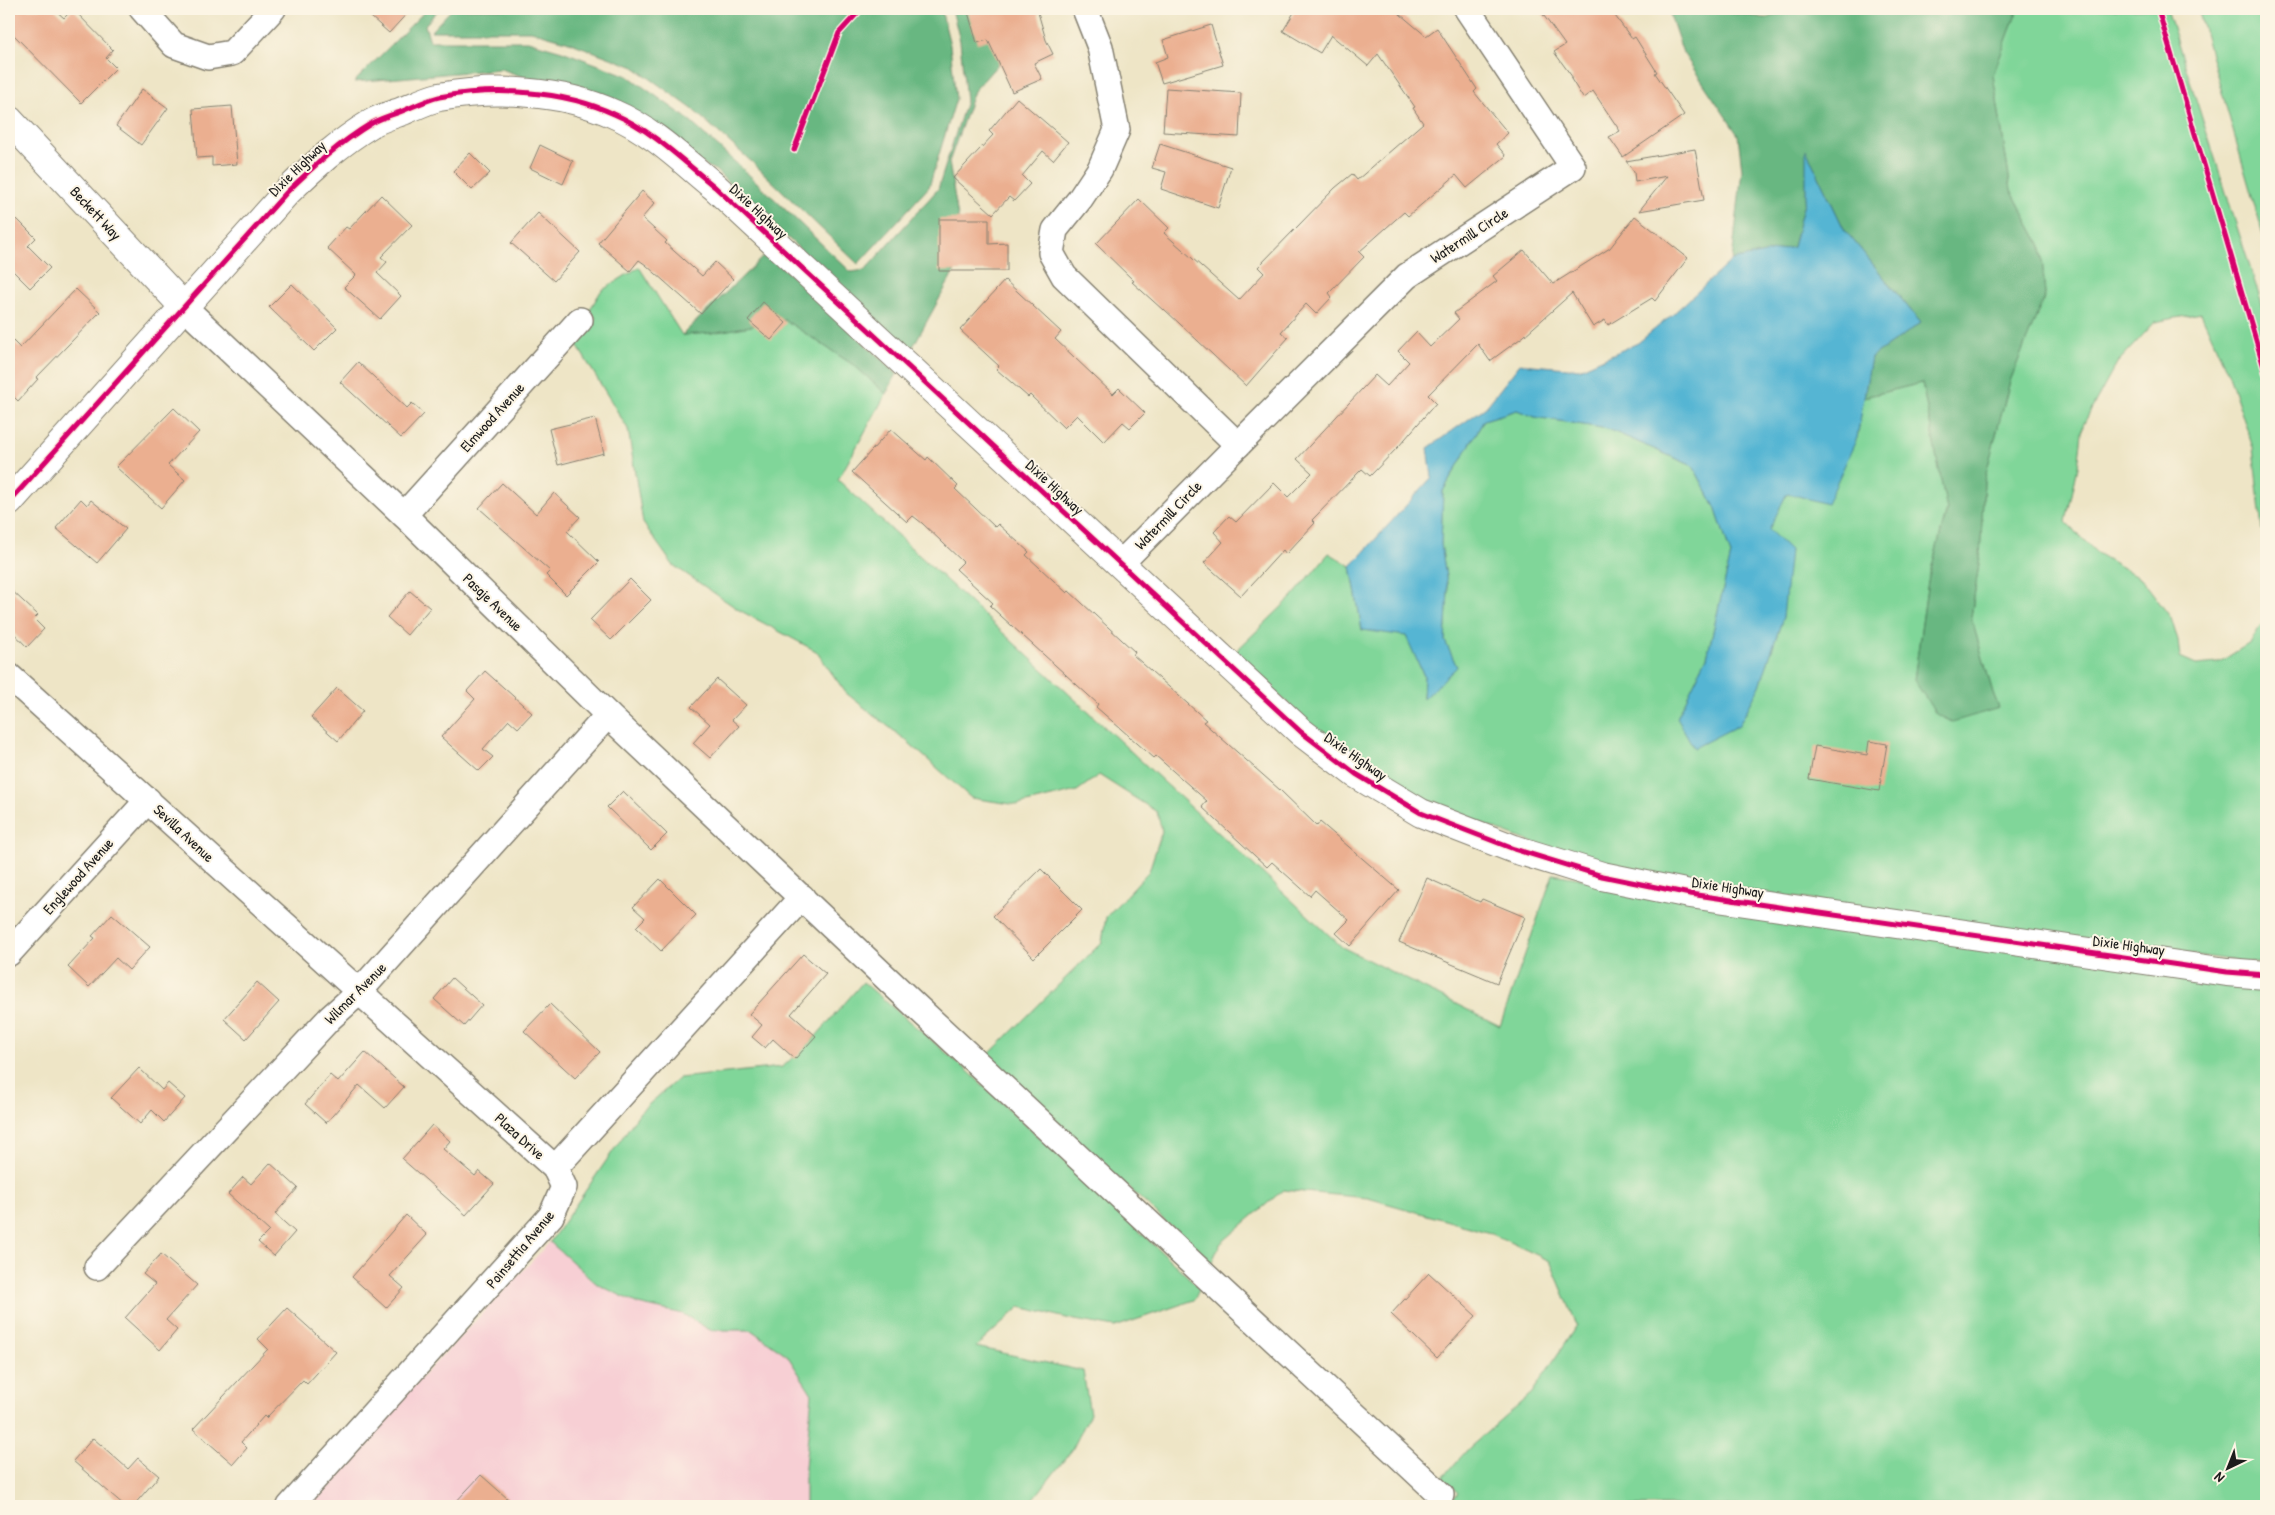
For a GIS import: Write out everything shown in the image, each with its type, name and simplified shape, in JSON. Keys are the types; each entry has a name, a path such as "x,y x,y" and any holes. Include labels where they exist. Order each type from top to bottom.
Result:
{"street":[{"path":"142,9 174,45 208,57 232,53 273,9"},
{"path":"1085,9 1100,47 1116,130 1100,169 1055,230 1051,253 1064,276 1238,445"},
{"name":"Watermill Circle","path":"1120,564 1407,276 1572,167 1467,9"},
{"name":"Dixie Highway","path":"9,502 287,192 320,160 374,122 438,98 501,92 534,93 573,99 614,114 640,128 675,154 714,187 1301,732 1356,774 1421,813 1514,849 1602,876 1690,894 2227,972 2266,975"},
{"name":"Beckett Way","path":"9,120 184,307"},
{"name":"Pasaje Avenue","path":"184,307 404,515 608,715 925,1014 1441,1495"},
{"name":"Elmwood Avenue","path":"404,515 580,320"},
{"name":"Sevilla Avenue","path":"9,676 359,992"},
{"name":"Wilmar Avenue","path":"97,1267 330,1018 359,992 608,715"},
{"name":"Englewood Avenue","path":"9,953 148,800"},
{"path":"555,1168 802,896"},
{"name":"Plaza Drive","path":"359,992 555,1168"},
{"name":"Poinsettia Avenue","path":"290,1506 551,1216 564,1187 555,1168"}],"shaded area":[{"path":"550,1242 597,1284 638,1304 683,1314 710,1330 751,1330 787,1355 812,1394 805,1467 805,1506 305,1506 422,1377"}],"green space":[{"path":"427,9 439,9 425,25 430,41 528,41 562,51 628,76 684,116 851,272 865,270 938,189 966,101 960,41 952,9 1017,9 1015,45 974,91 949,162 964,254 910,352 715,170 538,82 501,69 354,82"},
{"path":"452,9 941,9 950,45 956,99 929,187 858,264 753,163 691,108 634,67 566,41 531,31 431,31"},
{"path":"1668,9 1706,9 1766,18 1795,9 2018,9 1993,75 2011,190 2041,246 2045,295 2010,381 1984,481 1980,557 1971,617 1999,708 1952,722 1936,714 1914,680 1928,581 1947,510 1922,383 1864,397 1871,357 1921,323 1844,229 1807,152 1806,195 1793,247 1732,260 1742,170 1738,135 1683,53"},
{"path":"2018,9 2167,9 2266,317 2266,528 2262,530 2253,448 2229,375 2201,313 2155,322 2117,363 2083,425 2078,467 2066,522 2097,553 2142,579 2171,618 2178,641 2180,658 2196,665 2218,663 2250,643 2266,620 2266,963 2230,960 1694,883 1627,870 1573,856 1510,835 1448,809 1389,779 1361,762 1327,737 1234,653 1293,596 1329,553 1351,566 1362,630 1406,635 1424,676 1423,698 1457,667 1445,641 1448,590 1441,544 1443,491 1484,420 1517,410 1535,417 1608,429 1693,466 1715,507 1731,555 1707,657 1677,718 1739,725 1760,685 1783,617 1768,530 1787,493 1857,438 1864,397 1922,383 1947,510 1928,581 1914,680 1999,708 1971,617 1980,557 1984,481 2010,381 2045,295 2041,246 2011,190 1993,75"},
{"path":"2198,9 2266,9 2266,245"},
{"path":"767,253 897,374 886,394 855,366 785,320 711,333 682,335"},
{"path":"639,267 682,335 711,333 785,320 855,366 886,394 838,480 1342,947 1500,1026 1553,874 2266,987 2266,1506 1446,1506 1458,1493 1442,1478 1469,1448 1532,1393 1577,1325 1550,1261 1490,1233 1368,1198 1283,1190 1220,1244 1211,1264 987,1056 1102,942 1106,917 1149,871 1162,831 1157,812 1099,775 1077,791 1018,805 971,798 908,742 846,693 816,651 739,610 673,565 643,523 628,429 575,342 596,318 589,311 601,291"},
{"path":"863,982 970,1073 1200,1288 1194,1300 1115,1327 1020,1307 976,1347 1083,1371 1090,1414 1072,1450 1028,1506 805,1506 805,1467 812,1394 787,1355 751,1330 710,1330 683,1314 638,1304 597,1284 550,1242 640,1112 679,1078 782,1067 811,1042"}],"water":[{"path":"1806,150 1844,229 1921,323 1871,357 1857,438 1827,504 1787,493 1769,530 1790,550 1783,617 1760,686 1739,725 1694,748 1677,718 1707,657 1731,555 1715,507 1693,466 1608,429 1535,417 1517,410 1484,420 1443,491 1441,544 1448,590 1445,641 1457,667 1423,699 1424,676 1406,636 1362,630 1351,566 1432,477 1428,448 1486,407 1520,364 1579,369 1638,343 1672,315 1732,260 1793,247 1806,195"}],"building":[{"path":"9,9 54,9 64,18 73,9 113,50 106,58 116,68 81,103 9,30"},
{"path":"362,9 411,9 389,33"},
{"path":"967,9 1037,9 1046,40 1053,54 1034,63 1042,79 1012,92 988,40 977,43"},
{"path":"1296,9 1394,9 1426,36 1437,28 1477,89 1474,92 1508,133 1496,144 1506,156 1467,188 1456,175 1408,216 1404,212 1359,252 1364,257 1329,293 1332,297 1316,314 1306,304 1281,332 1288,338 1246,386 1164,309 1132,282 1134,281 1096,244 1139,199 1169,228 1164,233 1239,300 1264,273 1258,267 1335,188 1352,174 1357,180 1423,123 1413,108 1415,107 1378,54 1368,66 1331,35 1320,53 1283,31"},
{"path":"1539,9 1610,9 1632,39 1635,37 1657,72 1655,73 1684,115 1623,157 1609,137 1620,131 1593,91 1583,98 1571,79 1573,78 1554,52 1565,45"},
{"path":"1211,25 1223,65 1162,83 1155,62 1168,57 1163,40"},
{"path":"1166,88 1241,93 1239,137 1163,132"},
{"path":"142,89 168,108 141,145 116,126"},
{"path":"1017,98 1068,142 1053,160 1043,151 1022,176 1030,184 1014,201 1009,197 993,214 953,178 993,135 989,131"},
{"path":"232,106 237,164 212,166 212,157 197,158 193,109"},
{"path":"1160,144 1231,167 1218,208 1161,189 1166,172 1152,168"},
{"path":"540,145 573,161 563,184 530,168"},
{"path":"1695,149 1704,200 1639,211 1667,176 1635,182 1634,172 1626,161"},
{"path":"470,153 490,173 472,190 453,171"},
{"path":"642,191 655,203 642,218 667,241 665,243 702,276 715,262 733,279 701,314 639,260 630,271 598,243"},
{"path":"381,195 412,225 381,257 387,262 377,273 401,296 380,319 344,287 356,275 327,248 346,227 349,229"},
{"path":"538,213 580,252 554,281 511,243"},
{"path":"1635,216 1688,258 1655,301 1652,298 1608,325 1605,320 1593,327 1572,293 1524,336 1490,361 1478,344 1428,395 1436,403 1399,446 1370,476 1362,469 1312,520 1315,523 1286,554 1283,550 1241,596 1204,563 1223,542 1214,532 1229,516 1236,522 1274,483 1288,497 1312,473 1297,459 1375,375 1387,386 1409,362 1398,351 1416,332 1430,347 1459,319 1454,313 1497,281 1493,276 1524,250 1553,284 1610,248"},
{"path":"17,219 36,238 28,246 50,268 30,288 9,267 9,227"},
{"path":"939,219 989,219 989,244 1007,243 1007,271 939,271"},
{"path":"1005,280 1061,332 1055,339 1113,394 1119,388 1145,413 1130,428 1123,422 1104,442 1077,415 1064,428 1030,395 1028,397 996,369 999,366 960,330"},
{"path":"292,284 337,328 314,351 269,307"},
{"path":"76,289 100,312 36,378 38,379 18,401 9,392 9,337 20,348"},
{"path":"763,302 786,323 771,340 748,320"},
{"path":"358,362 407,408 412,403 424,414 401,438 340,382"},
{"path":"174,408 199,432 168,465 185,480 161,508 116,467"},
{"path":"595,418 604,453 558,465 549,429"},
{"path":"891,429 926,460 928,457 958,486 955,489 995,527 998,524 1029,552 1026,555 1067,593 1069,591 1135,652 1133,655 1206,720 1203,722 1280,790 1317,826 1320,822 1399,890 1350,946 1336,933 1349,920 1315,890 1310,896 1272,862 1267,867 1202,807 1207,801 1096,707 1098,704 990,606 993,603 956,569 963,562 922,523 913,516 907,522 852,472"},
{"path":"502,483 536,514 554,493 580,517 567,531 599,562 566,595 546,575 550,571 479,508"},
{"path":"81,499 87,505 91,500 126,529 97,563 56,528"},
{"path":"630,579 651,600 611,640 590,620"},
{"path":"9,588 38,615 34,619 44,629 27,647 9,628"},
{"path":"410,591 430,608 407,635 387,617"},
{"path":"485,671 532,713 518,728 509,720 483,749 493,757 479,771 441,737 475,699 467,691"},
{"path":"717,679 746,705 732,720 739,726 710,758 693,743 710,724 691,707"},
{"path":"337,688 363,711 338,741 311,717"},
{"path":"1869,741 1887,744 1879,791 1809,779 1815,746 1867,755"},
{"path":"623,791 667,834 651,850 607,807"},
{"path":"1041,869 1082,910 1034,958 993,916"},
{"path":"1427,878 1480,902 1482,899 1525,917 1497,983 1399,942"},
{"path":"660,879 696,915 661,951 636,927 645,918 633,907"},
{"path":"112,914 150,947 129,970 116,958 89,987 68,967 95,938 92,936"},
{"path":"803,954 826,974 791,1014 816,1036 795,1059 773,1039 765,1048 752,1037 762,1025 749,1014"},
{"path":"452,978 482,1005 464,1026 434,999"},
{"path":"257,982 279,1002 246,1039 224,1019"},
{"path":"550,1004 600,1052 575,1078 524,1031"},
{"path":"365,1052 404,1087 385,1108 359,1085 326,1123 305,1104 330,1075 338,1082"},
{"path":"139,1068 162,1090 168,1083 185,1098 164,1122 152,1110 140,1124 111,1098"},
{"path":"432,1125 450,1141 443,1149 475,1176 479,1171 494,1184 466,1215 402,1159"},
{"path":"270,1163 298,1188 275,1214 295,1232 274,1256 258,1242 269,1231 228,1194 243,1177 251,1184"},
{"path":"406,1215 427,1235 390,1276 404,1288 386,1308 352,1277"},
{"path":"161,1254 197,1285 166,1320 177,1330 160,1350 125,1318 155,1284 143,1274"},
{"path":"1429,1273 1476,1316 1437,1358 1391,1314"},
{"path":"287,1308 336,1352 307,1384 303,1380 266,1418 264,1416 241,1442 247,1448 233,1464 193,1429 268,1349 258,1339"},
{"path":"93,1438 128,1469 138,1458 159,1476 133,1506 125,1506 73,1461"},
{"path":"481,1475 516,1506 452,1506"}],"cycle path":[{"path":"794,150 839,33 861,9"},
{"path":"2158,9 2266,374"},
{"path":"9,502 287,192 349,138 372,123 439,97 483,92 551,95 594,106 614,114 641,128 679,157 715,187 1301,732 1356,774 1421,813 1514,849 1602,876 1690,894 2227,972 2266,975"}]}
